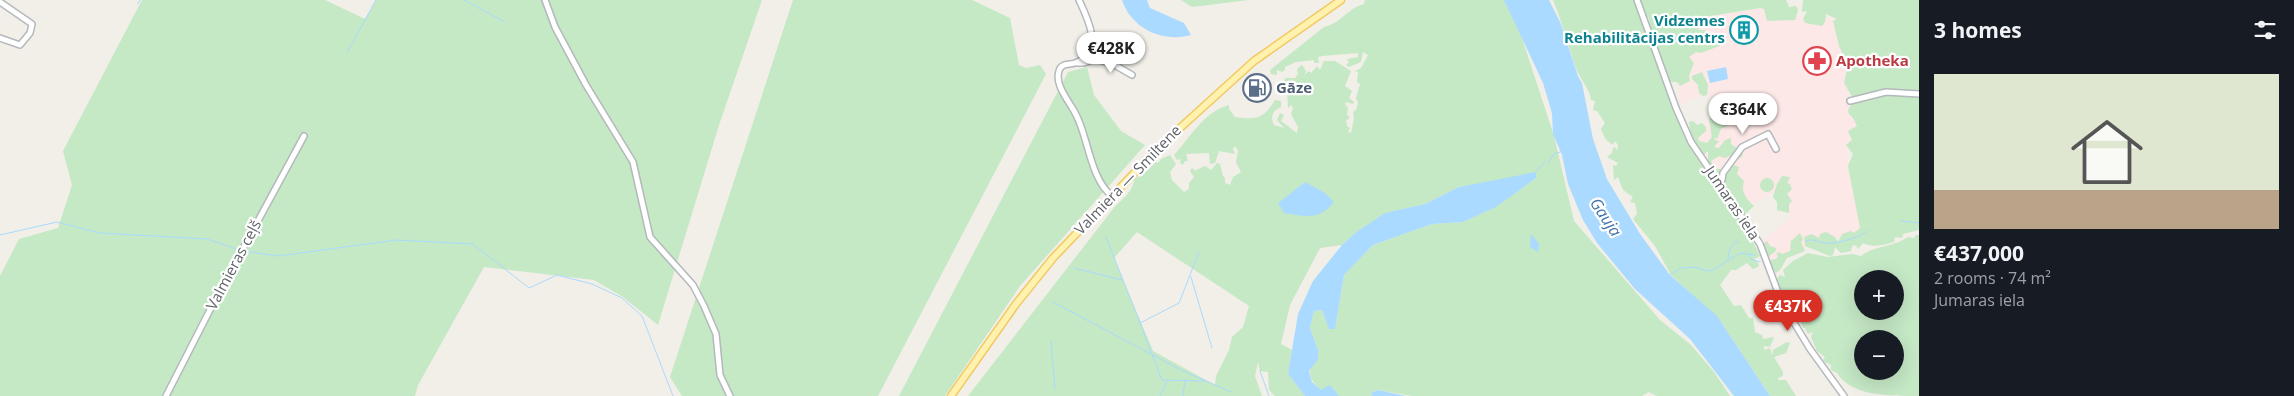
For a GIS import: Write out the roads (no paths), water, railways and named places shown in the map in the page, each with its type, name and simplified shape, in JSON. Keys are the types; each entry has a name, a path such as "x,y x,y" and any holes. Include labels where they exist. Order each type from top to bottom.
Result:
{"main road":[{"name":"Valmiera — Smiltene","path":"951,396 1016,304 1053,258 1159,147 1231,80 1276,44 1341,0"}],"street":[{"path":"545,0 554,27 586,85 633,162 650,238 693,285 704,306 716,334 720,375 730,396"},
{"path":"1079,0 1093,38 1097,54 1095,59"},
{"name":"Jumaras iela","path":"1637,0 1676,108 1692,142 1760,244 1782,303 1810,349 1844,396"},
{"path":"0,2 32,24 30,33 20,45 0,38"},
{"path":"1093,38 1092,47 1086,56 1076,62 1062,66 1059,70 1058,81 1084,131 1101,185 1112,196"},
{"path":"1076,62 1084,63 1095,59 1113,64 1132,75"},
{"path":"1850,101 1886,92 1919,94"},
{"path":"1722,180 1723,173 1742,147 1768,134 1776,149"},
{"name":"Valmieras ceļš","path":"166,396 214,302 304,136"}],"water":[{"path":"1122,0 1147,0 1150,8 1184,23 1191,35 1169,37 1149,31 1132,18"},
{"name":"Gauja","path":"1504,0 1549,0 1561,24 1582,83 1593,139 1607,179 1640,234 1670,275 1717,316 1770,396 1734,396 1690,339 1635,289 1597,243 1583,220 1568,184 1562,155 1553,134 1552,113 1543,83"},
{"path":"1726,67 1728,79 1710,83 1707,71"},
{"path":"1536,172 1536,178 1496,207 1463,222 1432,224 1373,245 1344,275 1335,329 1329,329 1322,310 1314,311 1310,328 1318,350 1318,360 1309,371 1312,382 1321,390 1330,385 1339,396 1305,396 1288,374 1298,314 1313,281 1342,245 1355,233 1385,213 1425,204 1459,187"},
{"path":"1305,182 1325,193 1334,202 1317,215 1306,216 1284,213 1278,203"},
{"path":"1531,234 1539,244 1538,252 1530,247"},
{"path":"1378,390 1406,396 1372,396 1371,393"}],"waterway":[{"path":"138,4 140,0"},
{"path":"347,53 376,0"},
{"path":"464,0 505,22"},
{"path":"1548,163 1554,154 1560,152"},
{"path":"1536,172 1544,162"},
{"path":"1901,221 1919,223"},
{"path":"0,235 57,222 100,233 207,239 239,250"},
{"path":"1806,241 1841,242 1867,231"},
{"path":"1106,237 1140,323"},
{"path":"243,251 278,256 397,240 473,244 529,288 557,275 592,284 622,298 642,316 673,396"},
{"path":"1728,259 1729,251 1736,241 1739,243"},
{"path":"1199,252 1179,303 1140,323 1162,380 1205,381"},
{"path":"1670,275 1681,268 1695,267 1707,271 1713,270 1740,253 1755,255"},
{"path":"1749,255 1751,259 1760,262"},
{"path":"1074,268 1122,280"},
{"path":"1191,277 1212,348"},
{"path":"1053,302 1181,370 1231,392"},
{"path":"1051,341 1055,389"},
{"path":"1260,371 1269,396"},
{"path":"1183,396 1185,380"},
{"path":"1160,396 1167,381"}],"place":[{"name":"Vidzemes Rehabilitācijas centrs","path":"1744,30"},
{"name":"Apotheka","path":"1817,61"},
{"name":"Gāze","path":"1257,88"}]}
